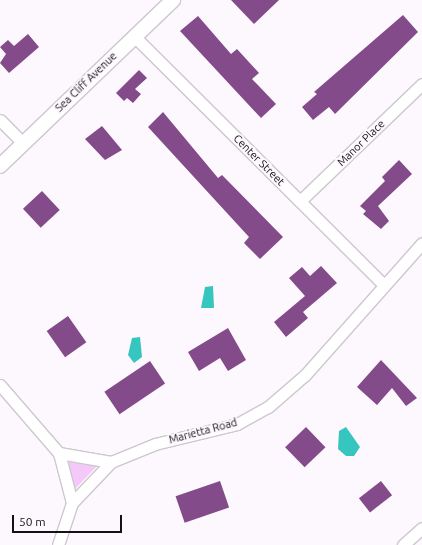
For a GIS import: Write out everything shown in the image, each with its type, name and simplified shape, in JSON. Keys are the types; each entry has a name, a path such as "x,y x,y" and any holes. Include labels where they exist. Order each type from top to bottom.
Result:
{"street":[{"name":"Sea Cliff Avenue","path":"0,166 167,2"},
{"name":"Center Street","path":"134,36 384,285"},
{"name":"Manor Place","path":"300,201 422,84"},
{"path":"0,120 23,143"},
{"name":"Marietta Road","path":"58,545 72,502 111,462 156,444 237,424 268,407 304,375 422,243"},
{"path":"0,385 59,453 72,502"},
{"path":"59,453 111,462"},
{"path":"403,545 422,528"}],"shaded area":[{"path":"68,461 98,465 74,490"}],"water":[{"path":"213,286 214,308 201,308 205,287"},
{"path":"140,337 142,357 134,363 128,355 132,338"},
{"path":"346,427 360,447 354,456 346,456 338,449 339,431"}],"building":[{"path":"231,0 279,0 254,24"},
{"path":"403,15 418,32 335,114 329,107 313,120 302,107 317,94 314,92"},
{"path":"198,16 231,54 237,49 259,73 252,79 276,104 261,118 180,31"},
{"path":"28,34 39,47 9,73 0,63 6,54 0,47 8,40 14,46"},
{"path":"139,70 147,78 135,89 141,94 133,103 127,98 124,101 116,93"},
{"path":"163,112 218,178 222,175 283,237 260,259 244,243 249,237 148,127"},
{"path":"102,126 122,150 105,160 85,139"},
{"path":"399,160 412,174 378,206 389,221 381,229 363,214 366,211 360,206 385,181 382,177"},
{"path":"42,191 60,210 41,228 23,209"},
{"path":"321,266 337,283 303,312 308,318 286,337 274,322 305,296 289,278 302,267 310,276"},
{"path":"68,316 86,342 65,357 47,331"},
{"path":"228,328 246,360 228,371 220,358 199,371 188,352"},
{"path":"381,360 417,398 406,406 392,388 377,405 357,387"},
{"path":"150,361 165,383 120,414 104,392"},
{"path":"306,427 325,447 305,467 285,447"},
{"path":"220,481 229,507 185,523 176,496"},
{"path":"381,481 392,495 370,512 359,498"}]}
